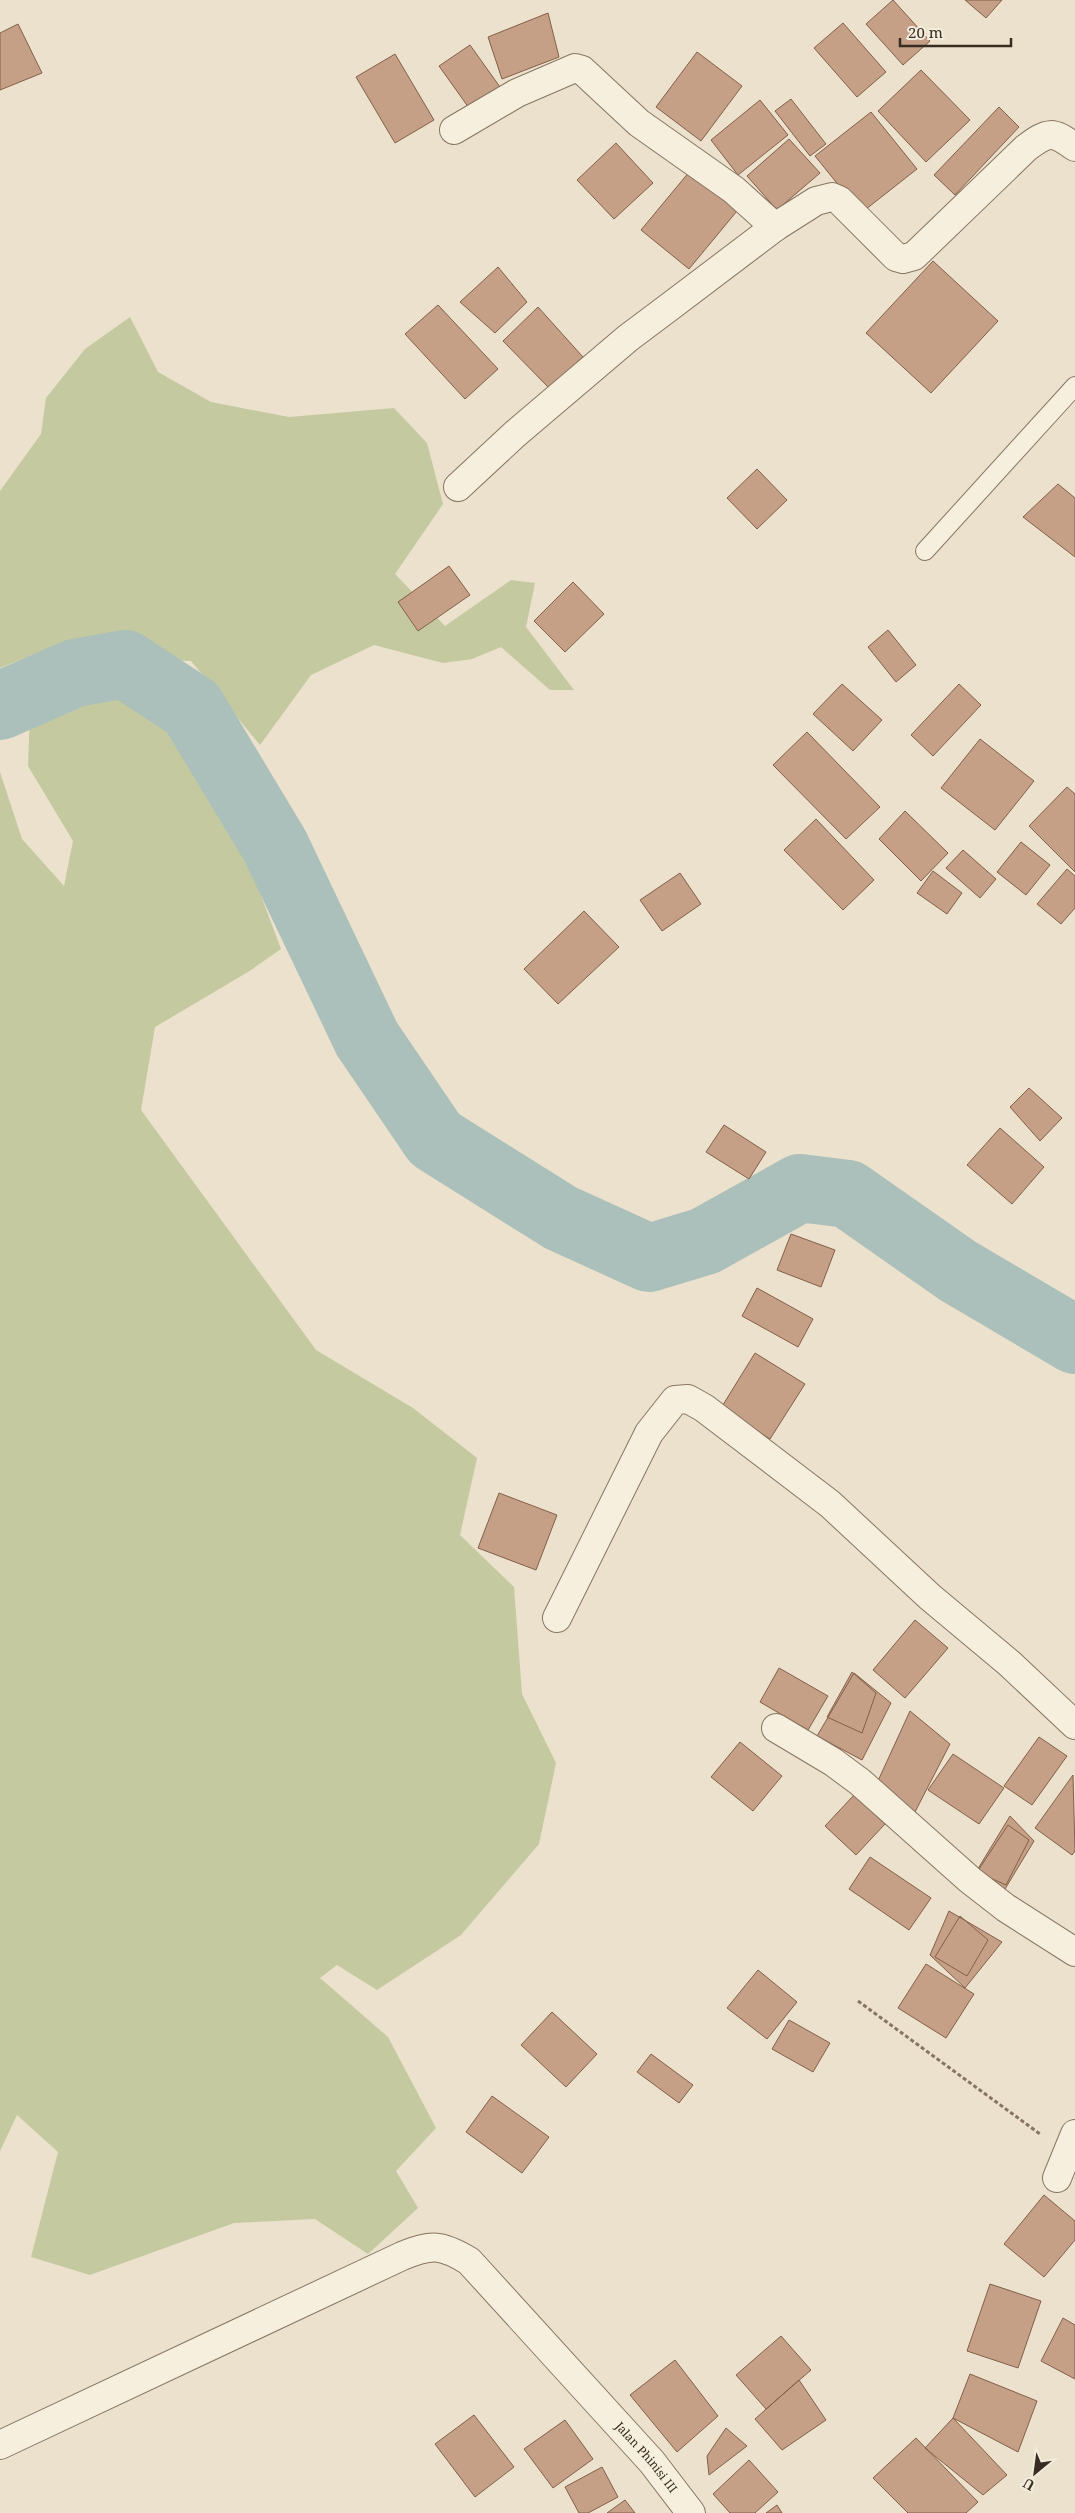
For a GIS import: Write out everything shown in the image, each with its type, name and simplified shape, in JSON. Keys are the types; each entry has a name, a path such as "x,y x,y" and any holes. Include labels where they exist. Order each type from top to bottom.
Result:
{"street":[{"path":"454,130 518,92 576,68 582,70 639,123 734,190 775,227"},
{"path":"458,487 515,434 628,338 775,227 816,201 832,197 840,200 896,257 903,259 914,256 1026,148 1044,134 1058,135 1075,147"},
{"path":"557,1618 649,1434 675,1400 688,1399 740,1433 830,1504 930,1597 1009,1663 1075,1725"},
{"path":"776,1728 833,1762 860,1782 970,1880 1006,1908 1075,1952"},
{"name":"Jalan Phinisi III","path":"0,2445 402,2256 435,2246 449,2249 469,2261 652,2462 690,2513"}],"lane":[{"path":"925,551 1075,386"}],"path":[{"path":"858,2001 1066,2155"}],"green space":[{"path":"130,317 158,372 211,402 289,417 394,408 427,443 443,504 395,574 445,626 511,580 535,583 526,627 574,690 550,690 501,647 472,659 443,663 374,645 311,675 260,745 191,661 32,655 0,668 0,491 41,434 46,398 85,349"},
{"path":"98,692 144,703 226,803 281,949 248,972 155,1027 141,1110 316,1350 413,1408 477,1458 460,1535 514,1587 522,1694 556,1763 539,1844 461,1935 377,1990 337,1965 320,1978 388,2037 436,2128 396,2171 418,2208 368,2254 315,2219 234,2223 90,2275 31,2257 58,2152 17,2115 0,2151 0,772 22,839 64,886 73,841 28,766 30,714"}],"building":[{"path":"893,0 930,41 903,65 866,24"},
{"path":"965,0 1002,0 986,18"},
{"path":"548,13 559,57 502,79 488,37"},
{"path":"843,23 886,72 857,97 814,48"},
{"path":"18,24 42,73 0,90 0,33"},
{"path":"470,45 505,94 474,115 439,66"},
{"path":"697,52 742,86 701,141 656,107"},
{"path":"395,54 434,120 395,143 356,77"},
{"path":"921,70 970,120 926,162 878,111"},
{"path":"791,99 826,144 810,156 775,111"},
{"path":"760,100 788,135 738,175 711,140"},
{"path":"999,107 1019,127 955,195 934,175"},
{"path":"871,112 917,169 861,213 815,156"},
{"path":"789,139 820,173 777,210 747,176"},
{"path":"616,143 653,183 614,219 577,180"},
{"path":"690,171 737,211 689,269 641,230"},
{"path":"933,261 998,321 931,393 866,333"},
{"path":"498,267 527,302 495,333 460,302"},
{"path":"438,305 498,369 465,399 405,334"},
{"path":"538,307 583,357 549,388 503,341"},
{"path":"757,469 787,500 757,529 727,498"},
{"path":"1058,484 1075,498 1075,557 1023,517"},
{"path":"449,566 470,595 418,631 398,602"},
{"path":"573,582 604,614 565,652 534,621"},
{"path":"888,630 916,665 896,682 868,647"},
{"path":"842,684 882,720 853,751 813,714"},
{"path":"959,684 981,705 933,756 911,735"},
{"path":"807,732 880,807 846,839 773,765"},
{"path":"980,739 1034,781 995,830 941,788"},
{"path":"1067,787 1075,794 1075,872 1029,826"},
{"path":"905,811 948,853 921,881 879,839"},
{"path":"816,819 874,880 843,910 784,850"},
{"path":"1021,842 1050,865 1026,895 997,872"},
{"path":"963,850 996,879 980,898 946,868"},
{"path":"1067,869 1075,876 1075,908 1061,924 1037,904"},
{"path":"933,871 962,893 947,914 917,893"},
{"path":"680,873 701,904 662,931 640,900"},
{"path":"584,911 619,947 558,1004 524,969"},
{"path":"1029,1088 1062,1118 1040,1141 1010,1107"},
{"path":"724,1125 766,1152 749,1179 706,1152"},
{"path":"1000,1128 1044,1167 1012,1204 967,1165"},
{"path":"791,1234 835,1250 821,1287 777,1270"},
{"path":"757,1288 813,1319 798,1347 742,1316"},
{"path":"755,1353 805,1384 770,1439 721,1408"},
{"path":"499,1493 557,1515 536,1570 478,1548"},
{"path":"915,1620 948,1648 905,1698 873,1670"},
{"path":"779,1668 828,1696 808,1730 760,1702"},
{"path":"852,1672 876,1693 862,1733 827,1717"},
{"path":"854,1673 891,1703 862,1760 817,1736"},
{"path":"910,1711 950,1744 915,1812 877,1783"},
{"path":"1039,1737 1067,1756 1032,1805 1004,1786"},
{"path":"740,1742 782,1776 753,1811 711,1777"},
{"path":"953,1754 1004,1788 979,1824 928,1790"},
{"path":"1073,1775 1075,1851 1072,1855 1035,1828"},
{"path":"854,1795 885,1824 856,1855 825,1826"},
{"path":"1010,1816 1034,1841 1002,1894 976,1872"},
{"path":"1008,1825 1029,1840 1006,1885 977,1872"},
{"path":"870,1857 931,1898 909,1930 849,1889"},
{"path":"949,1911 1002,1942 965,1988 930,1955"},
{"path":"960,1916 988,1940 967,1976 935,1957"},
{"path":"926,1964 974,1994 946,2038 898,2008"},
{"path":"758,1970 797,2002 767,2039 727,2008"},
{"path":"552,2012 597,2054 566,2087 521,2045"},
{"path":"789,2020 830,2043 813,2072 772,2049"},
{"path":"651,2054 693,2085 679,2103 637,2072"},
{"path":"492,2096 549,2137 522,2173 466,2132"},
{"path":"1044,2195 1075,2221 1075,2240 1044,2277 1004,2244"},
{"path":"990,2284 1041,2301 1018,2368 967,2351"},
{"path":"1063,2318 1075,2325 1075,2379 1041,2361"},
{"path":"781,2336 811,2370 766,2409 736,2375"},
{"path":"675,2360 718,2416 677,2452 630,2395"},
{"path":"970,2374 1037,2401 1018,2452 953,2418"},
{"path":"799,2380 826,2420 782,2450 755,2419"},
{"path":"474,2415 514,2467 475,2497 435,2444"},
{"path":"953,2418 1007,2475 983,2495 925,2448"},
{"path":"565,2420 593,2459 553,2488 524,2449"},
{"path":"726,2428 747,2446 709,2475 707,2456"},
{"path":"916,2438 978,2502 966,2513 908,2513 873,2478"},
{"path":"749,2460 778,2492 755,2513 730,2513 713,2494"},
{"path":"602,2467 618,2497 588,2513 579,2513 565,2487"},
{"path":"625,2500 635,2513 607,2513"},
{"path":"777,2505 782,2513 766,2513"}],"waterway":[{"path":"0,706 75,673 125,664 192,708 275,846 367,1039 435,1139 561,1218 649,1258 705,1241 800,1188 848,1194 958,1271 1075,1340"}]}
